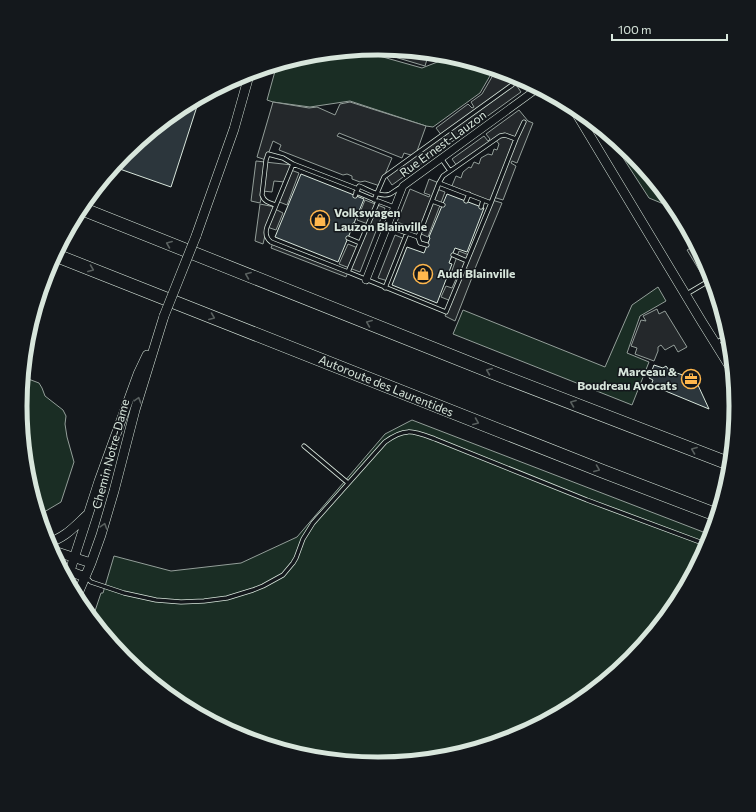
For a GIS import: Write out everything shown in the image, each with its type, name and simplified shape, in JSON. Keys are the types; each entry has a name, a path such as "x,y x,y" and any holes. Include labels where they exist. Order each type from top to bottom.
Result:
{"highway":[{"path":"86,211 494,373 724,462"},
{"name":"Autoroute des Laurentides","path":"60,257 608,474 712,513"}],"street":[{"name":"Chemin Notre-Dame","path":"69,572 101,475 138,374 164,316 196,236 234,129 248,81"},
{"name":"Rue Ernest-Lauzon","path":"366,280 402,188 533,91"},
{"path":"580,119 726,361"},
{"name":"Chemin Notre-Dame","path":"79,590 101,535 135,410 164,316"},
{"path":"54,540 66,535 88,514"},
{"path":"59,553 91,563"},
{"path":"71,575 85,577"}],"lane":[{"path":"348,272 366,230 377,193 384,178 512,85"},
{"path":"292,164 266,229 268,240 446,312 524,122"},
{"path":"418,237 441,178 500,136 505,135 516,139"},
{"path":"276,206 264,200 262,195 268,154 282,158 292,164 394,207"},
{"path":"441,158 450,171"},
{"path":"357,191 388,195 407,183"},
{"path":"439,183 491,203"},
{"path":"466,201 469,194"},
{"path":"481,207 483,200"},
{"path":"432,201 443,205"},
{"path":"354,225 366,230"},
{"path":"387,226 418,237 420,242 428,245"},
{"path":"385,288 407,233"},
{"path":"348,238 360,243"},
{"path":"453,255 467,261"},
{"path":"685,295 706,283"},
{"path":"715,343 722,339"},
{"path":"85,577 91,582 124,593 167,601 204,601 227,598 253,590 275,579 288,569 296,558 307,530 313,522 385,442 398,434 407,432 412,432 435,439 587,500 701,542"},
{"path":"304,446 348,483"}],"green space":[{"path":"376,55 422,68 440,61 469,67 491,74 480,93 433,127 350,101 310,107 267,100 275,71 332,58"},
{"path":"619,151 642,175 665,205 649,198"},
{"path":"658,287 666,301 640,316 627,353 649,362 632,405 453,334 463,310 605,367 632,305"},
{"path":"28,379 39,383 45,396 63,410 66,416 65,424 67,437 74,462 61,502 44,512 39,497 30,452 27,406"},
{"path":"412,420 705,533 682,582 656,620 626,654 592,684 553,710 512,730 469,745 424,754 378,757 332,754 287,745 223,721 183,698 147,670 114,637 94,613 101,593 103,593 114,556 171,571 241,563 297,537 385,434"}],"shaded area":[{"path":"390,56 427,59 425,66"},
{"path":"493,75 515,83 521,92 392,185 386,176 414,156 404,153 402,158 339,133 337,136 392,158 380,186 365,181 360,182 352,179 352,176 347,174 343,175 279,150 281,145 273,141 266,160 257,157 273,102 309,108 317,107 335,115 340,104 350,102 426,126 416,154 442,136 436,128 468,104 472,108 474,107 471,102 482,94"},
{"path":"519,110 528,121 533,123 517,163 512,161 511,163 516,166 503,200 493,197 492,200 502,203 474,271 465,268 463,271 473,275 455,321 445,316 451,301 441,297 446,286 452,288 456,279 450,276 459,251 469,255 491,203 451,188 456,176 461,178 463,172 469,167 471,168 474,162 479,164 481,158 488,154 492,155 494,149 497,150 499,144 495,139 457,166 452,159 484,136 488,141 490,139 486,134"},
{"path":"256,161 292,165 291,170 299,173 287,205 277,201 285,182 274,181 272,192 263,191 260,203 251,201"},
{"path":"429,179 439,183 437,189 445,192 428,237 419,233 416,229 397,222 410,189 429,197 430,195 424,193"},
{"path":"365,200 385,208 360,272 339,264 348,244 358,248 368,224 357,220"},
{"path":"260,204 275,207 275,209 283,213 276,230 267,227 263,244 255,241"},
{"path":"395,235 405,239 388,281 378,278"},
{"path":"273,243 348,272 346,277 271,248"},
{"path":"691,248 702,272 701,273 687,250"},
{"path":"657,309 659,314 665,311 687,347 678,352 674,345 665,350 661,345 658,347 654,361 635,354 637,348 631,346 641,320 646,321 643,316"}],"building":[{"path":"197,105 171,187 120,169 147,142 164,128"},
{"path":"301,174 364,199 338,262 275,237"},
{"path":"447,194 484,208 467,252 455,248 449,263 452,264 437,303 392,285 407,247 424,253"},
{"path":"654,365 663,368 666,366 669,370 688,377 691,370 709,409 651,385 653,380 649,378"}],"place":[{"name":"Volkswagen Lauzon Blainville","path":"320,220"},
{"name":"Audi Blainville","path":"423,274"},
{"name":"Marceau & Boudreau Avocats","path":"691,379"}]}
